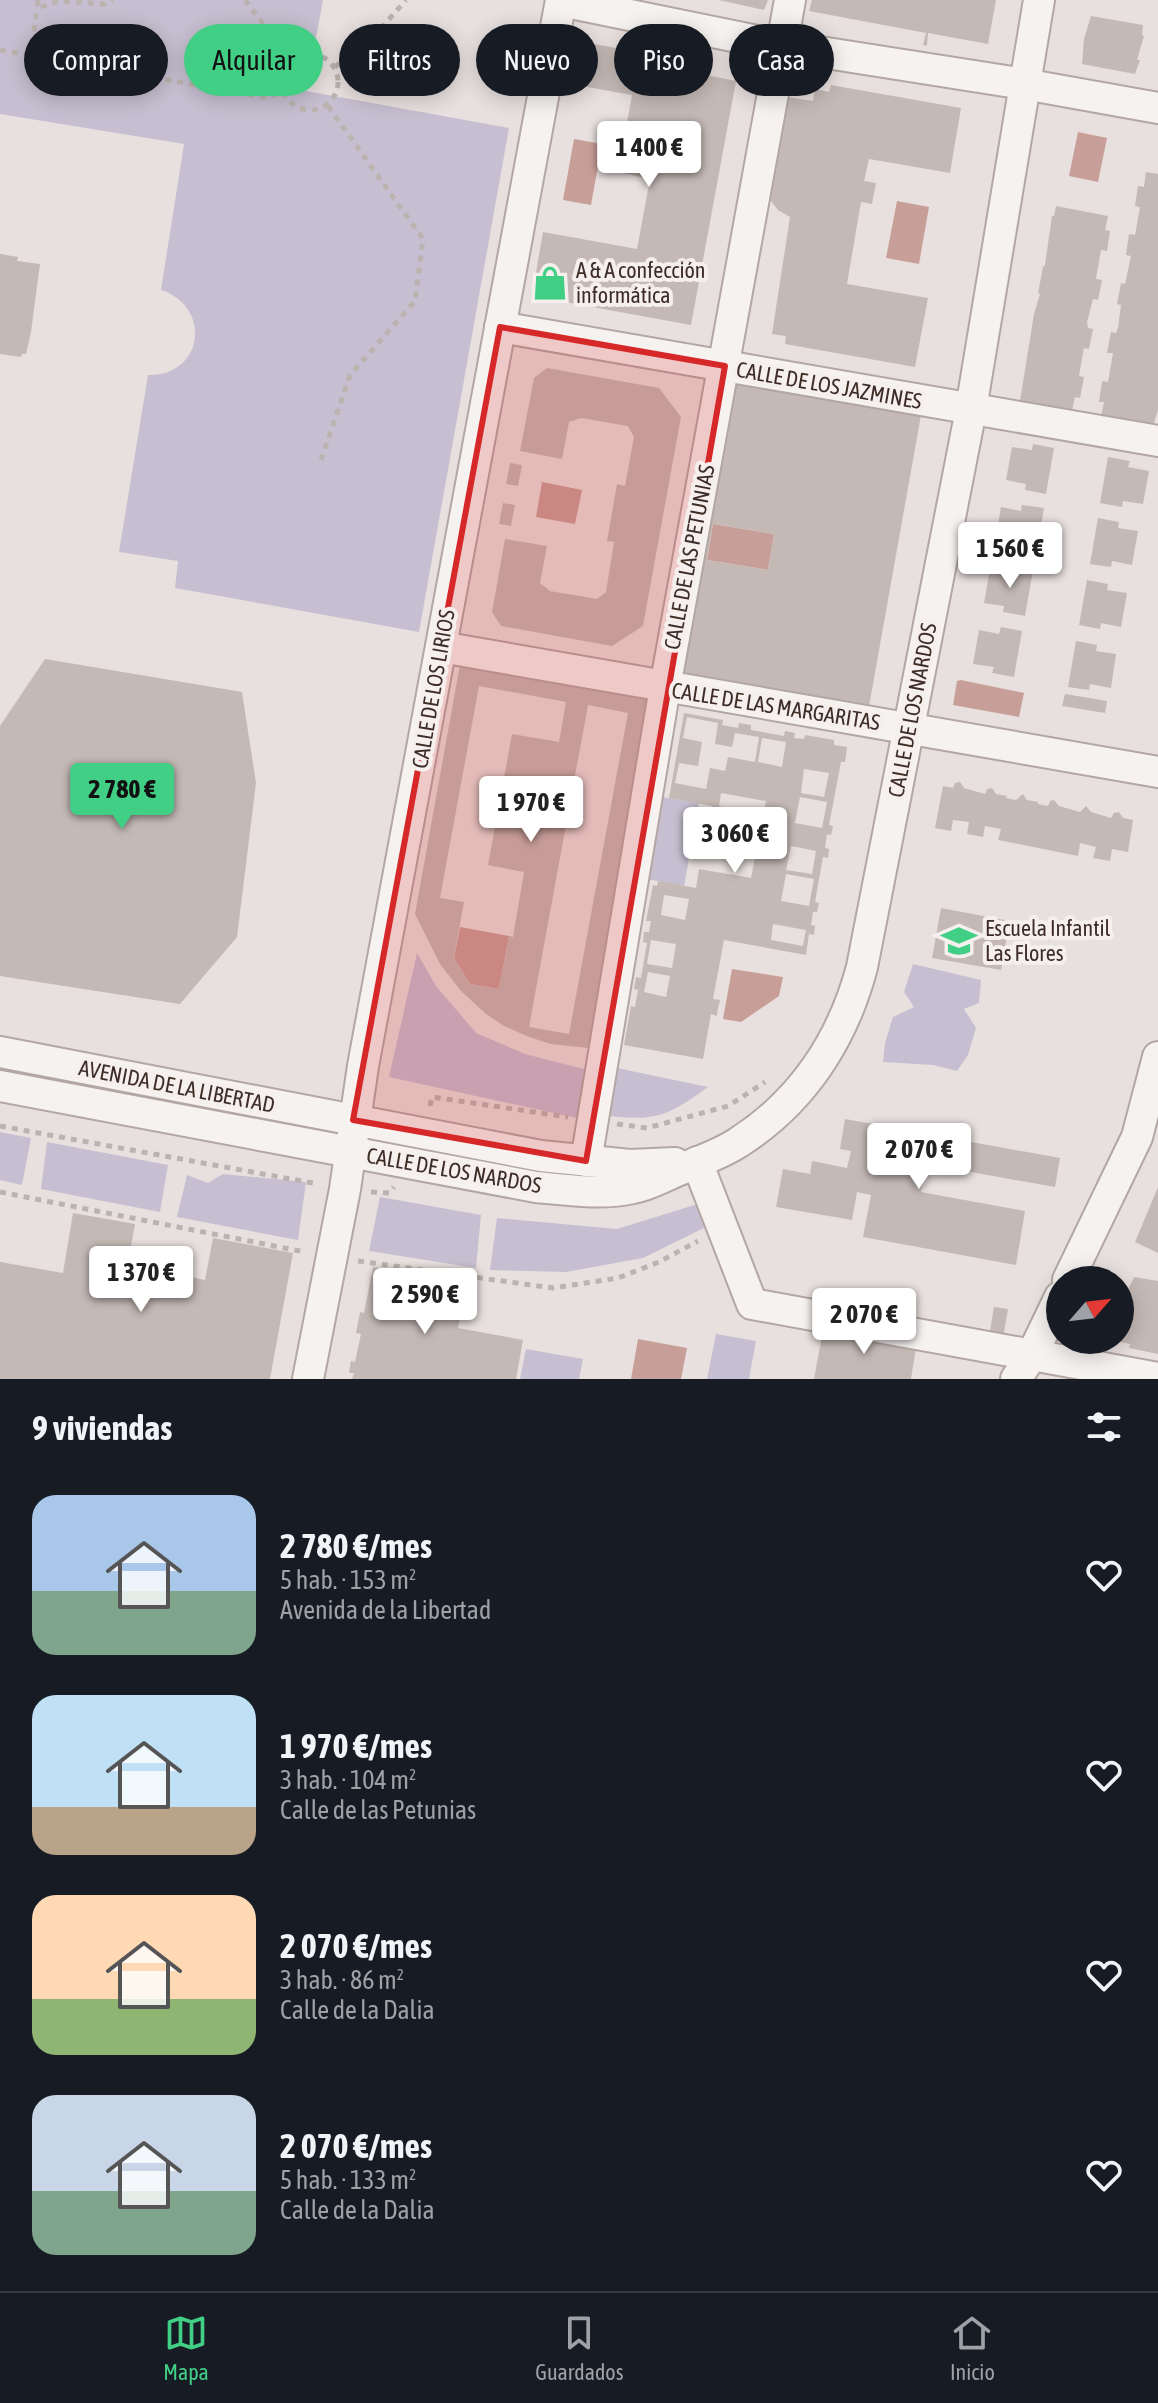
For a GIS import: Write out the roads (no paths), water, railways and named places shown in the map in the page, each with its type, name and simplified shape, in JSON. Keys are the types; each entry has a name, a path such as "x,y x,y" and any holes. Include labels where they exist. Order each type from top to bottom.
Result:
{"street":[{"path":"561,0 729,35"},
{"name":"CALLE DE LOS LIRIOS","path":"308,1379 332,1257 353,1120 561,0"},
{"name":"CALLE DE LAS PETUNIAS","path":"786,24 790,0"},
{"name":"CALLE DE LOS NARDOS","path":"349,1151 536,1187 580,1191 634,1188 739,1143 783,1107 811,1076 837,1037 853,1003 862,967 971,410 1039,0"},
{"path":"834,54 1158,108"},
{"name":"CALLE DE LAS PETUNIAS","path":"586,1161 665,687 773,96"},
{"name":"CALLE DE LOS JAZMINES","path":"500,327 1158,441"},
{"name":"CALLE DE LAS MARGARITAS","path":"441,647 1158,772"},
{"name":"AVENIDA DE LA LIBERTAD","path":"0,1052 353,1120"},
{"path":"1075,1266 1137,1137 1158,1057"},
{"name":"AVENIDA DE LA LIBERTAD","path":"0,1086 349,1151"},
{"name":"CALLE DE LOS NARDOS","path":"353,1120 541,1156 630,1165 697,1162"},
{"path":"697,1162 752,1304 1024,1367 1158,1378"},
{"path":"1024,1367 1046,1324"}],"place":[{"name":"A & A confección informática","path":"550,283"},
{"name":"Escuela Infantil Las Flores","path":"959,941"}]}
